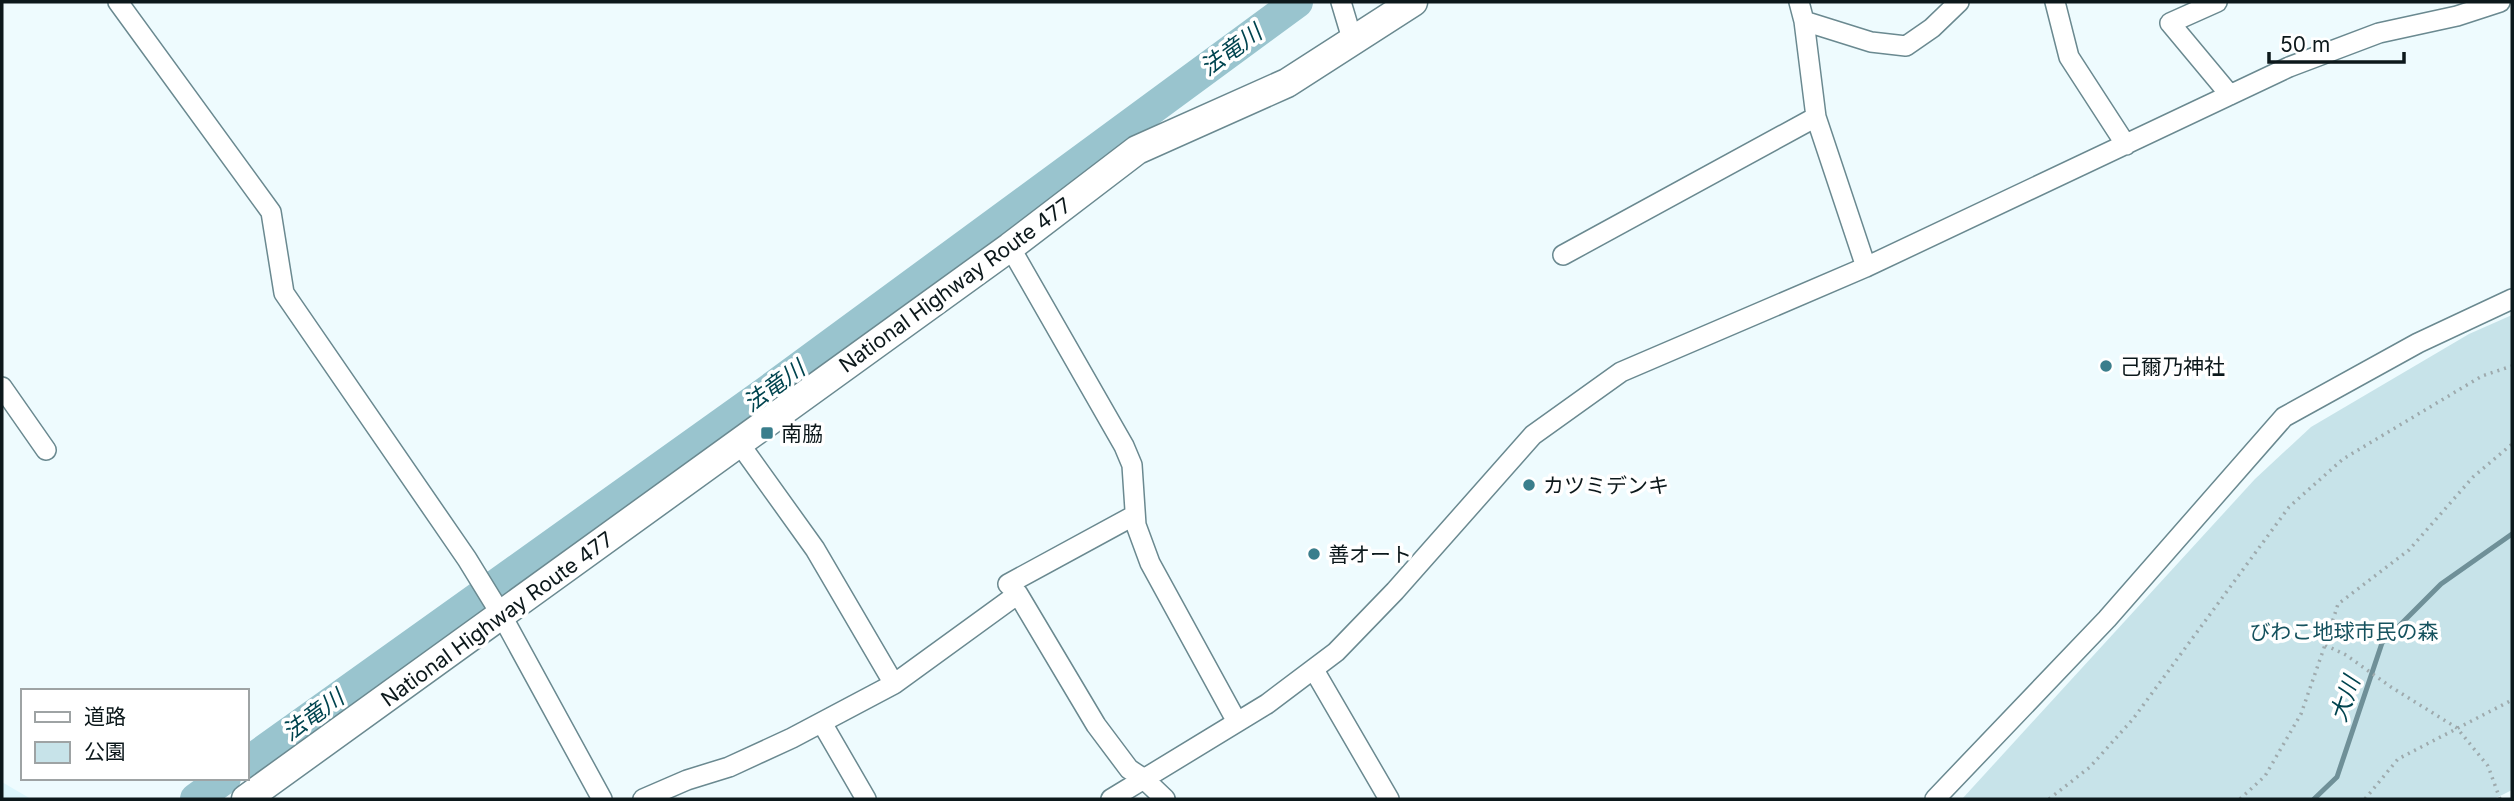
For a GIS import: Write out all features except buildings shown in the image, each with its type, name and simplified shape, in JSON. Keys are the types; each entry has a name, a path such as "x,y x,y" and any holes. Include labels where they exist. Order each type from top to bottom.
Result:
{"highway":[{"name":"National Highway Route 477","path":"246,799 1010,247 1137,150 1287,83 1413,2"}],"street":[{"path":"118,2 271,212 284,293 467,559 502,616 602,799"},
{"path":"1341,2 1353,42"},
{"path":"1801,11 1871,41 1906,46 1932,28 1959,2"},
{"path":"2055,2 2069,57 2126,145"},
{"path":"2217,2 2170,23 2230,95"},
{"path":"1111,799 1267,704 1336,652 1395,592 1533,435 1621,372 1866,267 2289,67 2379,33 2457,16 2500,2"},
{"path":"1801,11 1816,117 1866,267"},
{"path":"1563,255 1816,117"},
{"path":"1010,247 1124,446 1132,465 1136,526 1150,563 1237,722"},
{"path":"1935,799 2107,619 2284,417 2418,343 2512,299"},
{"path":"2,387 46,450"},
{"path":"739,443 815,549 894,684"},
{"path":"1135,515 1008,584 1018,594 1096,725 1129,769 1165,799"},
{"path":"643,799 687,780 729,767 822,723 894,684 1018,594"},
{"path":"1314,670 1389,799"},
{"path":"822,723 866,799"}],"path":[{"path":"2049,799 2090,767 2133,719 2289,507 2343,459 2482,376 2512,366"},
{"path":"2240,799 2265,776 2301,715 2338,604 2409,550 2473,477 2512,444"},
{"path":"2325,645 2346,655 2457,728 2488,766 2500,799"},
{"path":"2365,799 2398,759 2512,700"}],"shaded area":[{"path":"2,782 31,799 2,799"}],"green space":[{"name":"びわこ地球市民の森","path":"2512,315 2512,790 2494,799 1962,799 2255,479 2311,427 2469,334"}],"waterway":[{"name":"法竜川","path":"248,762 765,393 1297,2"},
{"name":"大川","path":"2314,799 2337,777 2382,643 2441,584 2512,534"},
{"name":"法竜川","path":"196,799 222,780"}],"place":[{"name":"己爾乃神社","path":"2106,366"},
{"name":"南脇","path":"767,433"},
{"name":"カツミデンキ","path":"1529,485"},
{"name":"善オート","path":"1314,554"}]}
